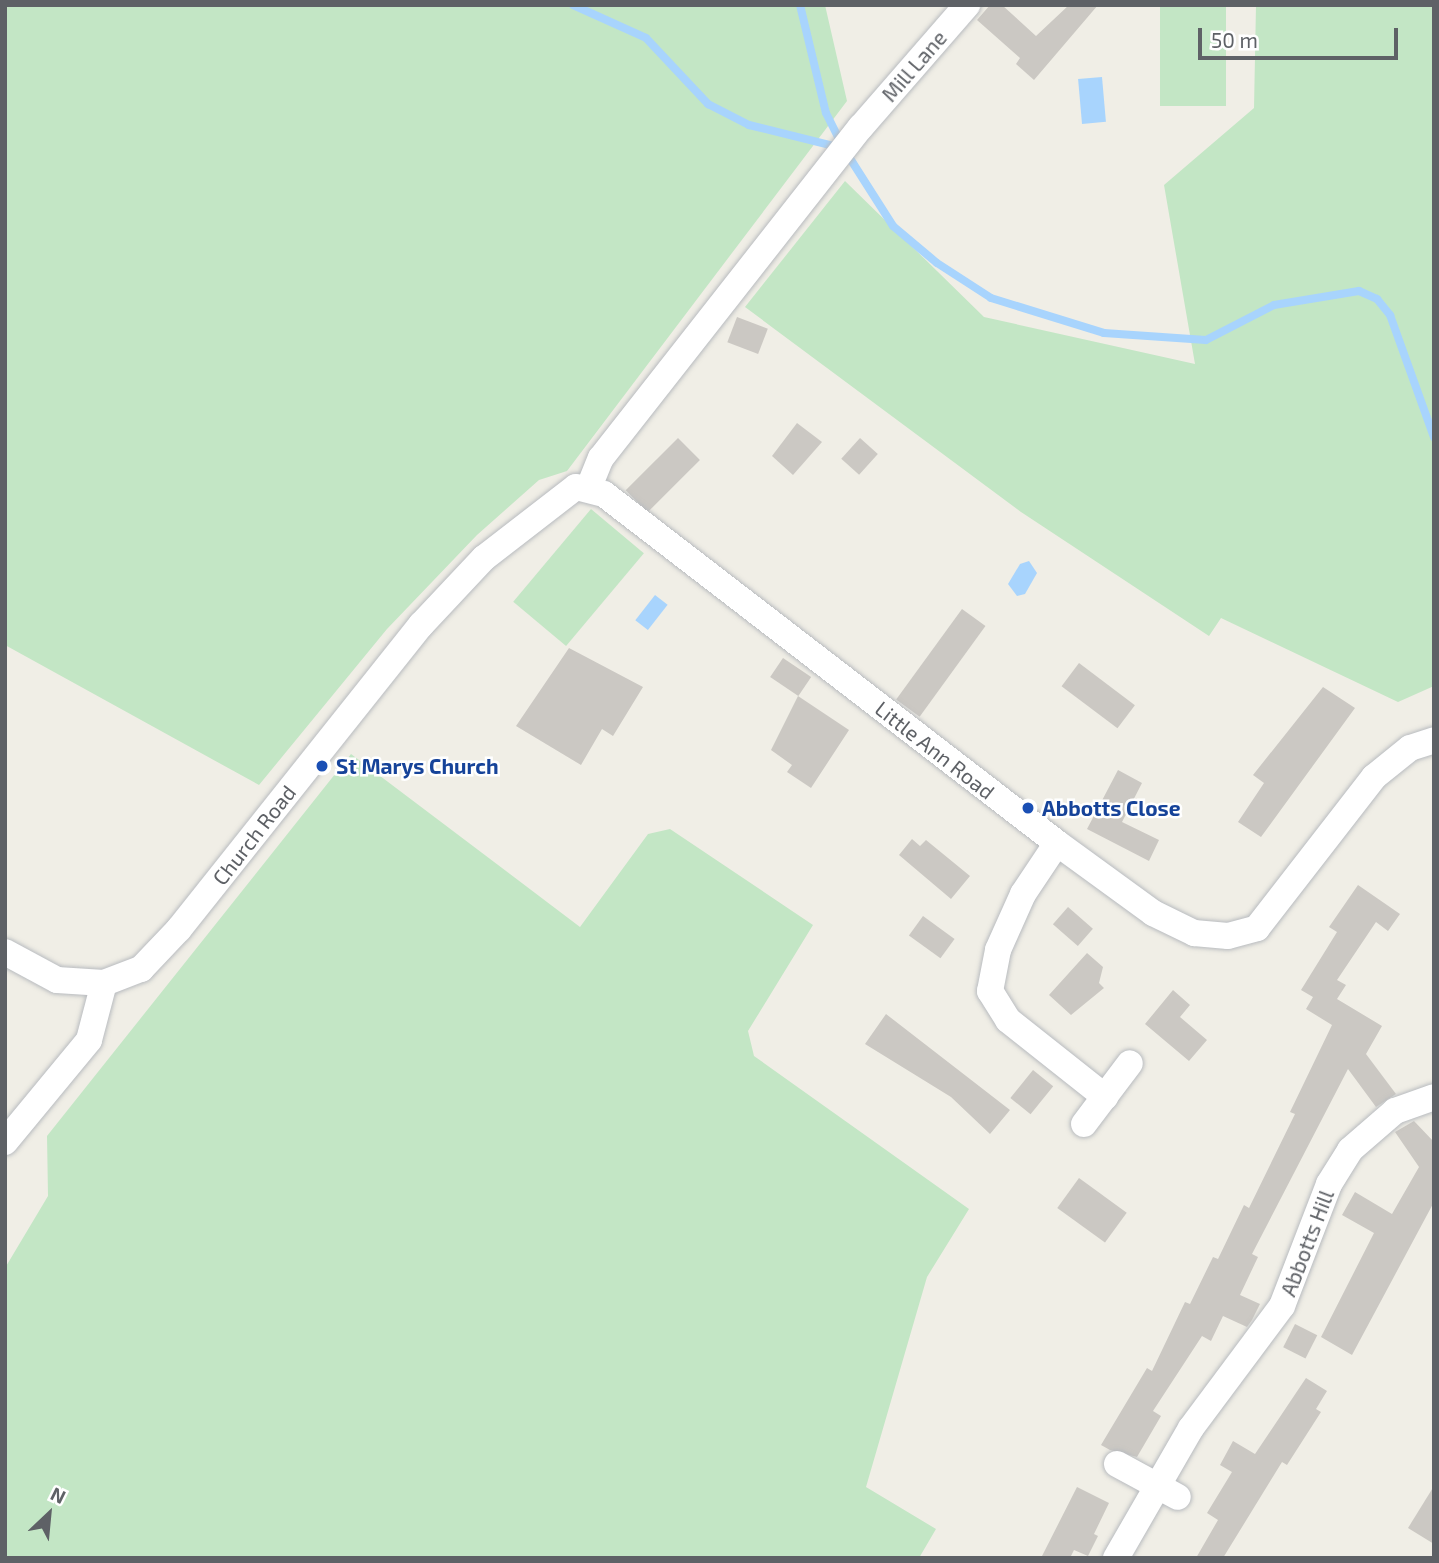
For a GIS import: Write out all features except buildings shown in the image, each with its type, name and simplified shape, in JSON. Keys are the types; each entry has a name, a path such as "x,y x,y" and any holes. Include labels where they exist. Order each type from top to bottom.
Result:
{"street":[{"name":"Mill Lane","path":"589,487 601,457 861,127 967,5"},
{"name":"Little Ann Road","path":"589,487 1057,843 1177,926 1212,937 1242,934 1279,905 1380,771 1410,748 1434,740"},
{"name":"Church Road","path":"5,952 57,980 104,983 141,969 160,951 421,625 484,558 564,492 589,487"},
{"path":"1057,843 1023,894 998,950 990,991 1008,1020 1105,1097"},
{"path":"5,1142 89,1040 104,983"},
{"path":"1084,1124 1130,1063"},
{"name":"Abbotts Hill","path":"1116,1558 1167,1491 1282,1306 1329,1184 1350,1150 1395,1111 1434,1097"},
{"path":"1117,1464 1167,1491"}],"green space":[{"path":"5,5 825,5 847,101 567,471 539,480 477,535 387,629 259,785 5,645"},
{"path":"1160,5 1226,5 1226,106 1160,106"},
{"path":"1256,5 1434,5 1434,686 1398,702 1221,618 1209,636 1021,512 745,307 845,181 984,317 1195,364 1164,185 1254,108"},
{"path":"591,509 644,553 566,646 513,602"},
{"path":"351,754 580,927 648,834 670,829 813,925 748,1031 754,1056 969,1209 927,1277 866,1487 936,1529 919,1558 5,1558 5,1268 48,1196 47,1136"}],"water":[{"path":"1102,77 1106,122 1082,124 1078,79"},
{"path":"1029,561 1037,573 1025,594 1017,596 1008,584 1020,564"},
{"path":"655,595 668,605 648,630 635,620"}],"waterway":[{"path":"573,5 646,38 708,104 749,125 838,147"},
{"path":"800,5 826,113 844,149 893,226 937,263 991,298 1104,333 1206,340 1274,305 1359,291 1377,299 1390,315 1434,437"}],"place":[{"name":"St Marys Church","path":"322,766"},
{"name":"Abbotts Close","path":"1028,808"}]}
